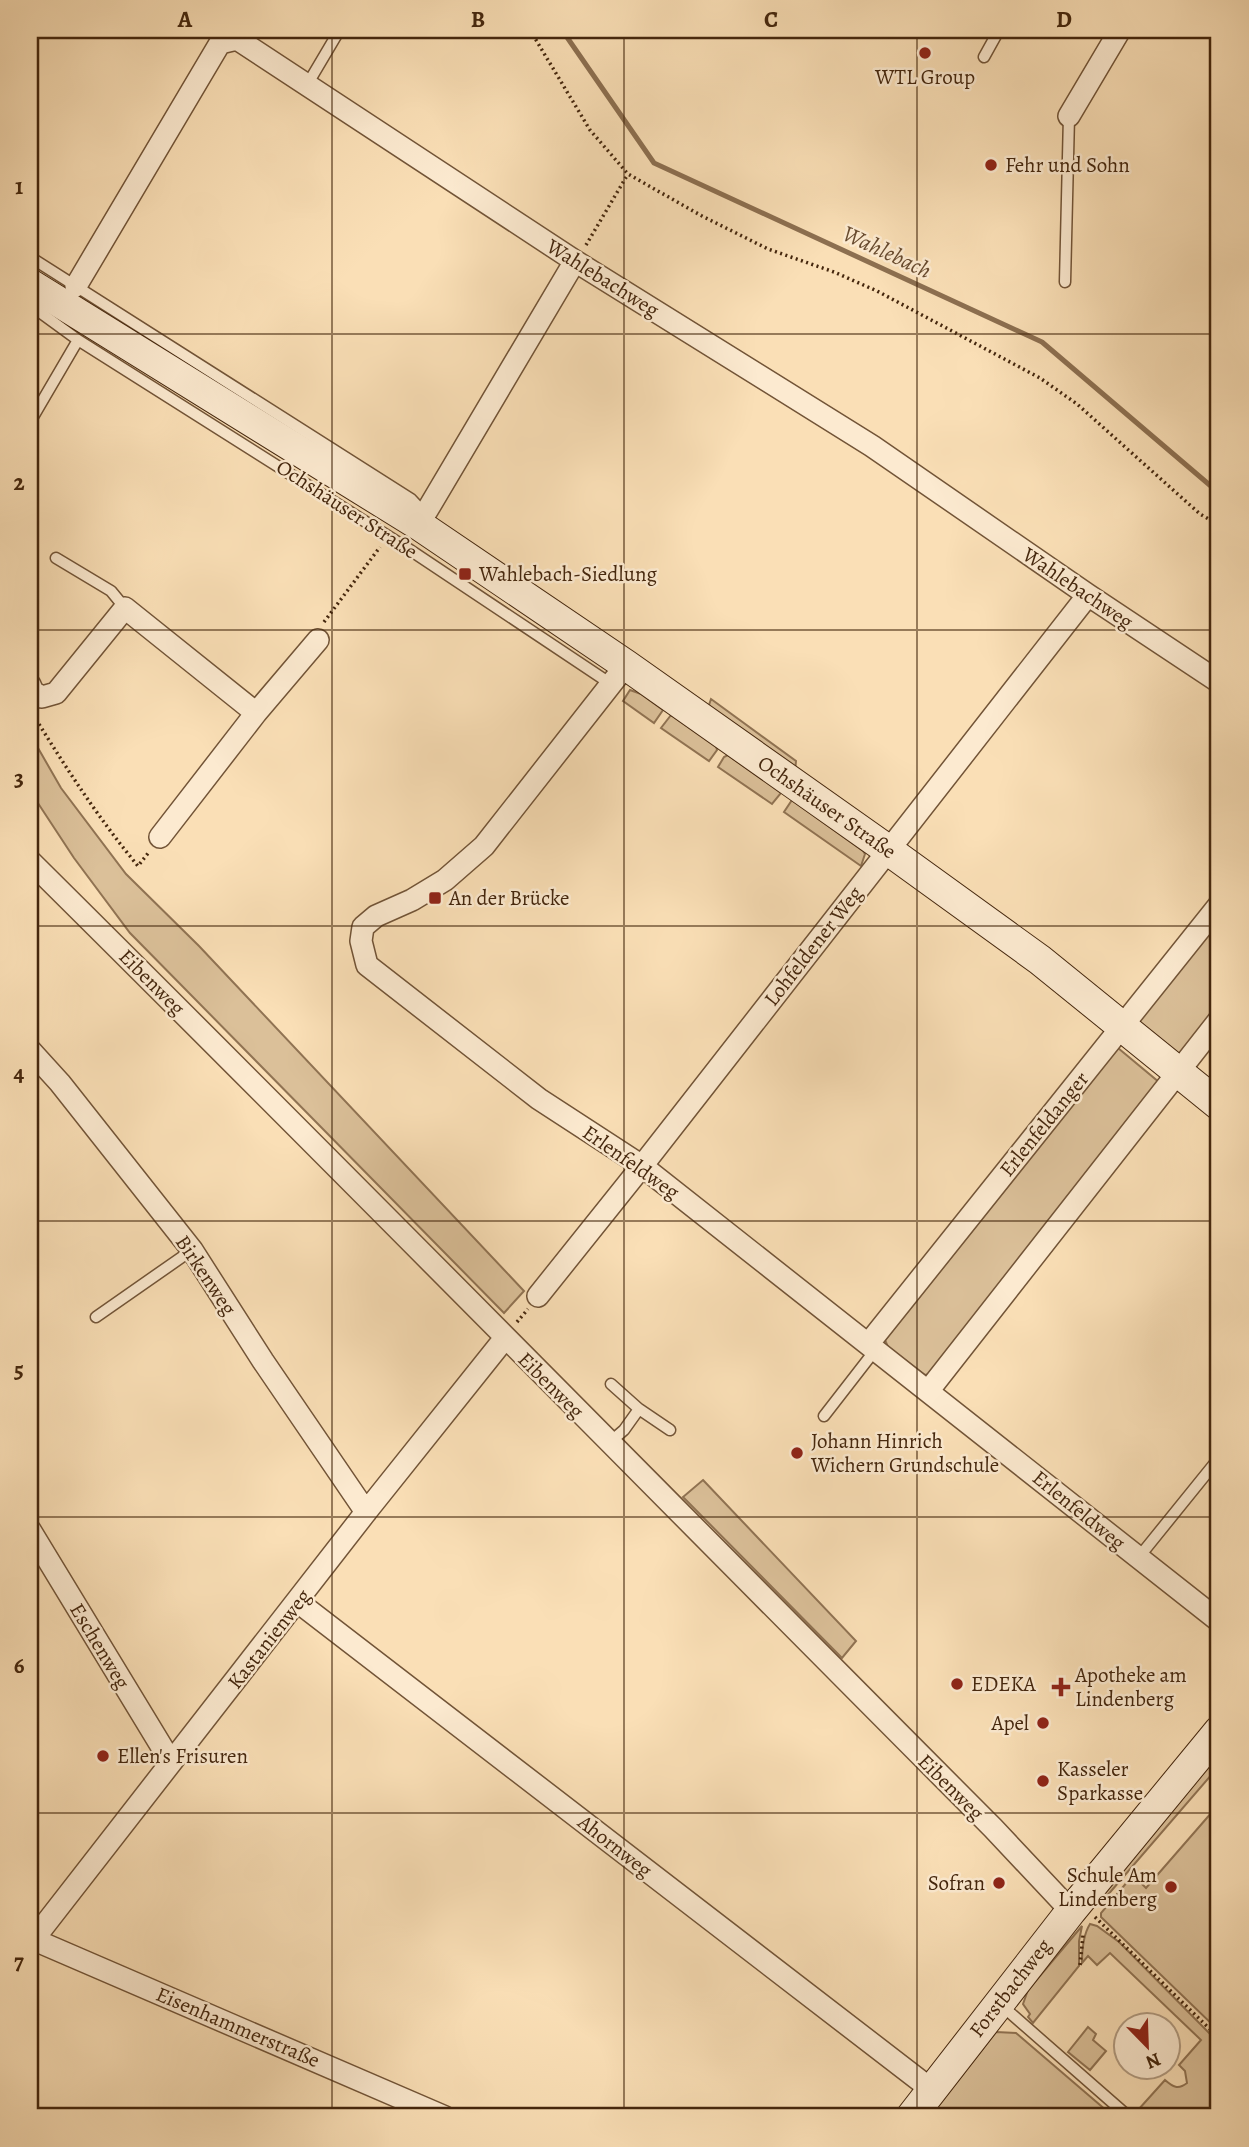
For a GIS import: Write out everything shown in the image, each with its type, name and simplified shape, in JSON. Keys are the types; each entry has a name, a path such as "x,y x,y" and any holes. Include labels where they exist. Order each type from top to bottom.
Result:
{"main road":[{"name":"Ochshäuser Straße","path":"30,284 423,521 618,675 888,850 1040,960 1219,1105"},
{"name":"Forstbachweg","path":"911,2117 998,2002 1082,1914 1219,1731"}],"street":[{"path":"1069,116 1120,30"},
{"name":"Wahlebachweg","path":"76,286 220,43 237,39 576,261 872,446 1219,682"},
{"path":"423,521 576,261"},
{"name":"Lohfeldener Weg","path":"538,1296 1088,595"},
{"path":"36,691 56,693 125,608 256,713"},
{"path":"160,837 256,713 318,640"},
{"name":"Erlenfeldweg","path":"618,675 484,846 445,880 412,900 376,916 363,927 361,941 367,965 539,1099 642,1166 1219,1620"},
{"name":"Eibenweg","path":"30,861 993,1829 1082,1914"},
{"name":"Erlenfeldanger","path":"872,1346 1219,905"},
{"path":"929,1391 1219,1020"},
{"name":"Birkenweg","path":"30,1050 60,1083 192,1250 263,1361 366,1512"},
{"name":"Kastanienweg","path":"32,1939 505,1338"},
{"name":"Eschenweg","path":"30,1530 171,1762"},
{"name":"Ahornweg","path":"298,1602 932,2090"},
{"name":"Eisenhammerstraße","path":"32,1939 445,2117"}],"lane":[{"path":"984,57 999,30"},
{"path":"307,85 336,36"},
{"path":"1065,282 1069,116"},
{"name":"Ochshäuser Straße","path":"30,257 411,499 423,521"},
{"name":"Ochshäuser Straße","path":"30,305 78,341 488,601 618,675"},
{"path":"30,422 78,341"},
{"path":"56,558 111,592 125,608"},
{"path":"96,1317 192,1250"},
{"path":"824,1416 872,1346"},
{"path":"611,1384 639,1409 670,1430"},
{"path":"609,1443 624,1430 639,1409"},
{"path":"1139,1557 1219,1458"},
{"path":"998,2002 1129,2117"}],"path":[{"path":"530,30 590,130 628,174 768,249 835,272 1040,378 1077,404 1200,514 1219,525"},
{"path":"576,261 628,174"},
{"path":"318,640 326,619 388,536"},
{"path":"36,691 34,716 106,828 138,866 160,837"},
{"path":"505,1338 538,1296"},
{"path":"1082,1914 1219,2038"}],"shaded area":[{"path":"630,690 641,694 663,710 654,723 623,701"},
{"path":"711,699 796,761 795,772 708,708"},
{"path":"671,715 716,746 717,750 709,761 661,728"},
{"path":"30,734 61,788 126,874 199,946 524,1291 504,1313 130,933 74,858 30,791"},
{"path":"728,755 781,793 772,804 718,767"},
{"path":"792,800 863,851 865,854 861,866 784,812"},
{"path":"1219,917 1219,1009 1181,1056 1134,1020"},
{"path":"1118,1048 1160,1083 933,1373 925,1375 888,1347 885,1340"},
{"path":"703,1480 856,1641 842,1658 683,1497"},
{"path":"1219,1747 1219,1766 1100,1904 1097,1904 1095,1902"},
{"name":"Schule Am Lindenberg","path":"1219,1804 1219,2031 1101,1917 1101,1913 1133,1875 1146,1888"},
{"path":"1090,1924 1097,1926 1119,1942 1219,2043 1219,2117 1145,2117 1138,2110 1165,2080 1176,2087 1187,2083 1182,2062 1201,2040 1182,2022 1182,2010 1170,2010 1110,1953 1097,1965 1088,1956 1082,1963 1084,1938"},
{"path":"1082,1926 1079,1966 1033,2023 1023,2004 1028,1990"},
{"path":"1088,2027 1096,2034 1093,2040 1106,2051 1090,2070 1068,2052"},
{"path":"996,2032 1016,2033 1114,2117 930,2117"}],"waterway":[{"name":"Wahlebach","path":"562,30 654,163 1042,342 1219,493"}],"place":[{"name":"WTL Group","path":"925,53"},
{"name":"Fehr und Sohn","path":"991,165"},
{"name":"Wahlebach-Siedlung","path":"465,574"},
{"name":"An der Brücke","path":"435,898"},
{"name":"Johann Hinrich Wichern Grundschule","path":"797,1453"},
{"name":"EDEKA","path":"957,1684"},
{"name":"Apotheke am Lindenberg","path":"1061,1687"},
{"name":"Apel","path":"1043,1723"},
{"name":"Ellen's Frisuren","path":"103,1756"},
{"name":"Kasseler Sparkasse","path":"1043,1781"},
{"name":"Sofran","path":"999,1883"},
{"name":"Schule Am Lindenberg","path":"1171,1887"}]}
